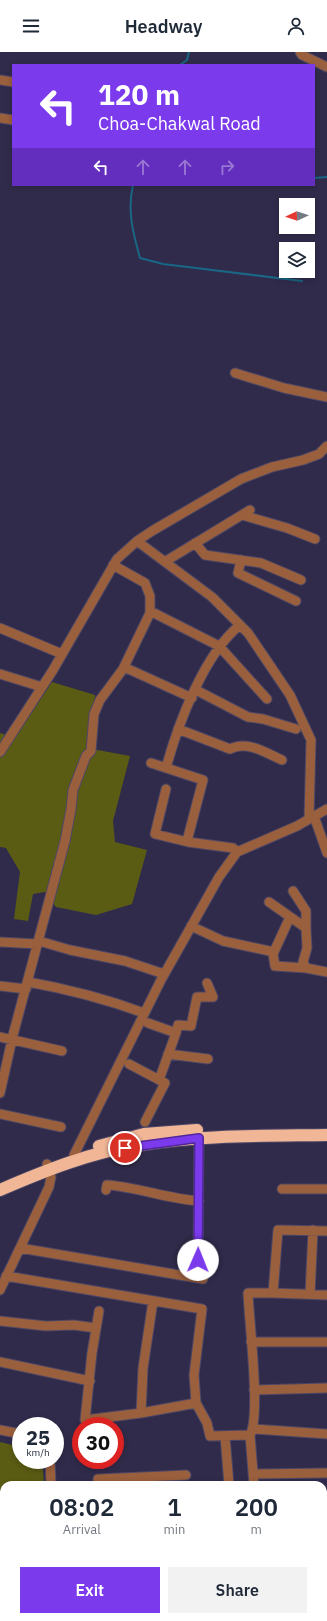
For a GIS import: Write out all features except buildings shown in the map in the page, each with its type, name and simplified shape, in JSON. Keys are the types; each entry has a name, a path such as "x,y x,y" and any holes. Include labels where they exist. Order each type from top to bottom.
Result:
{"highway":[{"path":"0,1190 74,1155 120,1140 169,1131 327,1129"},
{"path":"0,1181 131,1146 192,1138 327,1135"}],"street":[{"path":"300,52 302,55 327,67"},
{"path":"0,80 12,82"},
{"path":"0,118 12,120"},
{"path":"235,373 284,388 327,397"},
{"path":"0,752 62,654 116,559 137,541 187,509 241,479 272,467 303,460 320,454 327,446"},
{"path":"166,561 246,512 315,539"},
{"path":"137,541 166,561 212,597 248,633 290,695 311,740 312,818 327,853"},
{"path":"195,543 205,555 261,563 301,580"},
{"path":"241,560 238,573 296,601"},
{"path":"0,1093 2,1074 65,841 73,790 86,756 91,750 94,714 100,700 124,667 150,611 150,596 145,583 113,565"},
{"path":"150,611 219,646 267,699"},
{"path":"166,768 178,728 194,694 219,646 227,635 240,625"},
{"path":"0,628 62,654"},
{"path":"124,667 248,717 263,719 296,729"},
{"path":"0,674 42,687"},
{"path":"178,728 230,749 238,745 256,748 282,760"},
{"path":"151,764 202,780 187,841"},
{"path":"166,789 156,834 187,841 233,848 237,852"},
{"path":"74,1155 164,974 219,878 237,852 312,818 327,809"},
{"path":"293,892 306,911 307,948 303,962 306,968"},
{"path":"269,902 306,928"},
{"path":"290,917 274,952 275,966 306,968 327,972"},
{"path":"191,926 223,941 274,952"},
{"path":"0,942 38,942 125,961 164,974"},
{"path":"159,1080 178,1025 192,1026 197,997 214,997 207,983"},
{"path":"0,986 27,985 76,990 110,1000 144,1013"},
{"path":"148,1023 176,1033"},
{"path":"0,1037 62,1051"},
{"path":"168,1054 208,1059"},
{"path":"129,1064 165,1083 145,1122"},
{"path":"0,1114 61,1127"},
{"path":"20,1248 203,1279 205,1268 198,1260 199,1201 192,1138"},
{"path":"0,1290 49,1187 51,1177 48,1167"},
{"path":"106,1190 107,1185 126,1186 186,1200 199,1201"},
{"path":"282,1190 327,1189"},
{"path":"273,1293 278,1230 327,1230"},
{"path":"310,1294 313,1230"},
{"path":"6,1276 202,1309 194,1375 196,1403 207,1423 210,1436 225,1436 252,1432 327,1434"},
{"path":"254,1481 252,1432 254,1390 248,1293 327,1295"},
{"path":"141,1413 143,1368 153,1301"},
{"path":"99,1310 85,1420 141,1413 196,1403"},
{"path":"0,1321 46,1326 74,1325 96,1328"},
{"path":"250,1342 327,1342"},
{"path":"0,1362 90,1381"},
{"path":"254,1390 327,1388"},
{"path":"0,1430 12,1432"},
{"path":"225,1436 229,1481"},
{"path":"50,1469 51,1481"},
{"path":"253,1474 327,1472"},
{"path":"98,1481 98,1479 186,1475"}],"shaded area":[{"path":"52,682 95,695 92,749 130,756 113,821 115,842 147,850 132,904 96,915 56,907 45,892 33,894 28,921 14,919 20,872 6,848 0,847 0,733 15,738"},
{"path":"0,1442 12,1445 12,1469 43,1469 44,1481 0,1481"}],"waterway":[{"path":"181,64 187,60 189,52"},
{"path":"315,178 327,177"},
{"path":"133,186 131,213 133,231 140,258 163,264 302,281"}],"route":[{"path":"125,1148 137,1145 199,1138 198,1260"}]}
